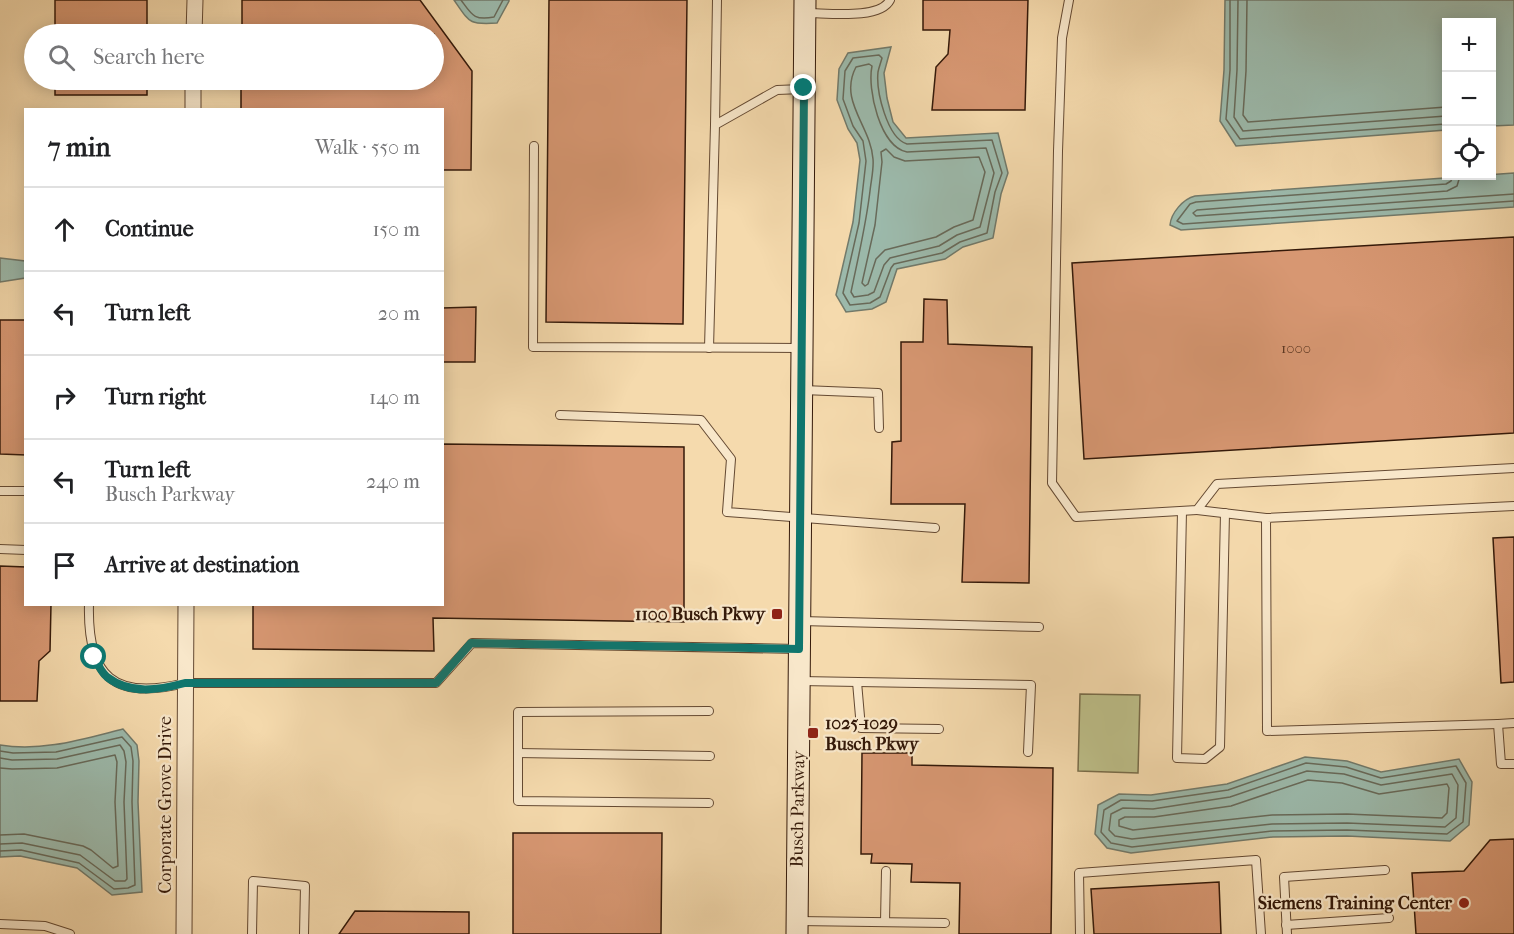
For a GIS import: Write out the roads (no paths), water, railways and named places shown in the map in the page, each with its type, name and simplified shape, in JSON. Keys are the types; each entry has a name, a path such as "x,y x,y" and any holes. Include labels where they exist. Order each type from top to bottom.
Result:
{"street":[{"path":"194,24 195,0"},
{"name":"Busch Parkway","path":"797,928 805,6"},
{"path":"193,108 194,90"},
{"name":"Corporate Grove Drive","path":"184,934 186,606"}],"lane":[{"path":"709,348 717,0"},
{"path":"805,6 872,13 887,7 890,0"},
{"path":"1069,0 1062,38 1058,151 1052,483 1076,517 1197,510 1266,518 1514,506"},
{"path":"715,124 777,90 804,88"},
{"path":"534,146 533,347 802,348"},
{"path":"801,390 878,393 879,428"},
{"path":"560,415 700,420 731,459 727,512 935,528"},
{"path":"1197,510 1217,484 1514,468"},
{"path":"0,491 24,491"},
{"path":"1182,511 1177,758 1205,759 1220,747 1225,513"},
{"path":"1266,518 1267,731 1514,723"},
{"path":"0,549 24,550"},
{"path":"89,606 89,629 94,657 105,675 122,686 139,690 162,689 185,683 436,683 471,643 799,649"},
{"path":"800,621 1039,627"},
{"path":"799,681 1031,685 1028,752"},
{"path":"857,682 861,728 939,729"},
{"path":"709,711 518,712 518,801 710,802"},
{"path":"1498,724 1501,764 1514,764"},
{"path":"518,753 710,756"},
{"path":"1080,934 1079,873 1256,860 1261,934"},
{"path":"1287,934 1284,877 1385,870"},
{"path":"885,922 886,871"},
{"path":"252,934 253,881 305,886 304,934"},
{"path":"1286,925 1389,918"},
{"path":"797,928 885,922 945,923"},
{"path":"0,924 45,926 70,934"}],"water":[{"path":"454,0 509,1 497,23 475,23 467,18"},
{"path":"1225,0 1514,0 1514,125 1496,126 1496,18 1442,18 1442,130 1236,146 1220,121 1224,70"},
{"path":"891,47 884,73 887,98 893,122 906,138 998,133 1008,173 1001,194 993,238 963,247 945,259 897,269 886,302 872,309 846,312 836,295 853,222 860,160 857,143 848,129 837,100 839,69 848,53"},
{"path":"1514,173 1514,207 1181,230 1170,225 1178,207 1195,196 1442,178 1442,180 1496,180 1496,174"},
{"path":"0,258 24,261 24,278 0,282"},
{"path":"123,729 137,745 139,761 138,802 142,892 112,895 77,868 20,856 0,857 0,745 47,746"},
{"path":"1305,757 1347,761 1381,772 1459,759 1472,782 1469,825 1450,841 1347,836 1273,837 1131,853 1107,848 1095,834 1098,805 1119,794 1151,795 1227,784"}],"place":[{"name":"1100 Busch Pkwy","path":"777,614"},
{"name":"1025-1029 Busch Pkwy","path":"813,733"},
{"name":"Siemens Training Center","path":"1464,903"}]}
